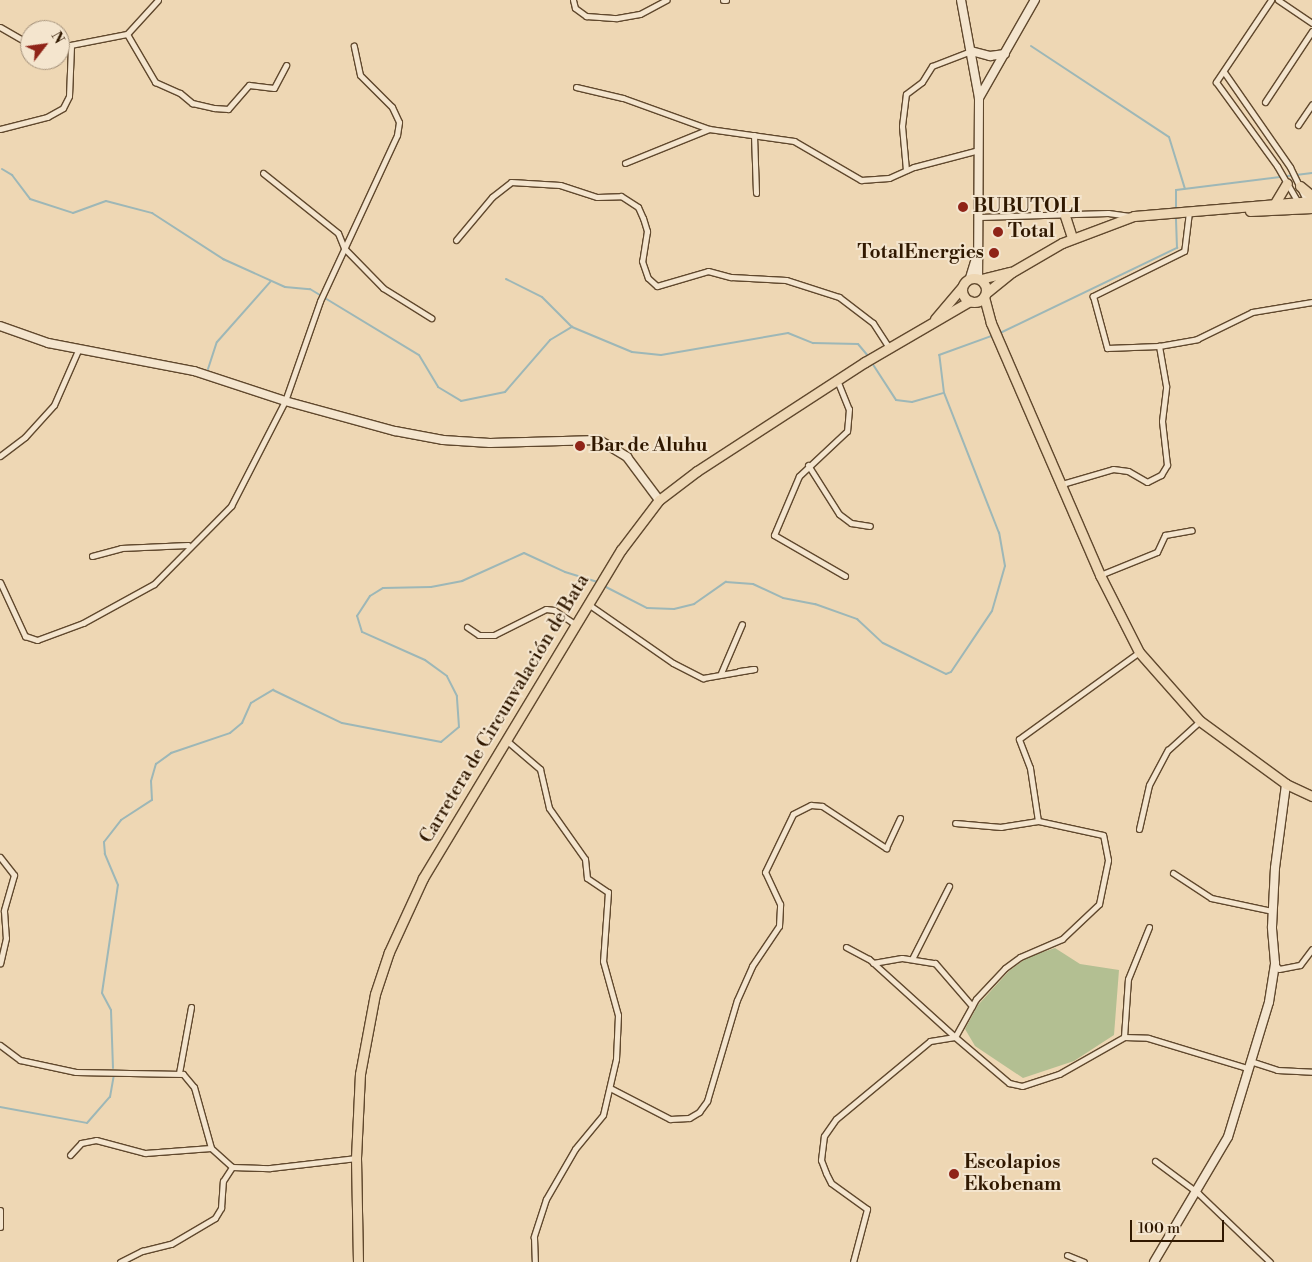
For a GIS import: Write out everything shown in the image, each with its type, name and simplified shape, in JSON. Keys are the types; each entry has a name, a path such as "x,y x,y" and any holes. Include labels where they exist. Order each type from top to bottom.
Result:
{"main road":[{"path":"1275,204 1287,182"},
{"path":"1299,184 1307,203"},
{"path":"1189,212 1307,203"},
{"path":"985,295 1012,272 1072,238 1134,216 1307,203"},
{"path":"1065,216 1072,238"},
{"path":"1012,272 976,278 985,295 993,326 1100,576 1139,652 1200,721 1286,784 1312,796"},
{"name":"Carretera de Circunvalación de Bata","path":"930,324 962,287 976,278"},
{"path":"962,287 971,302 993,326"},
{"name":"Carretera de Circunvalación de Bata","path":"358,1262 356,1158 367,1032 389,952 423,878 605,576 659,500 837,379 930,324 985,295"}],"street":[{"path":"0,129 47,117 63,108 69,96 71,46 126,34 158,0"},
{"path":"573,0 575,8 586,16 617,18 640,14 666,0"},
{"path":"961,0 979,98 979,217 976,278"},
{"path":"979,98 1035,0"},
{"path":"1271,0 1216,82 1287,182 1307,203"},
{"path":"1278,0 1312,23"},
{"path":"0,27 20,38"},
{"path":"1264,102 1312,31"},
{"path":"126,34 154,82 180,92 192,104 228,109 248,85 274,88 286,65"},
{"path":"0,582 26,636 37,640 83,623 154,584 189,545 207,534 231,506 285,402 320,301 397,135 399,122 392,107 360,75 354,46"},
{"path":"906,170 902,126 906,94 922,82 932,66 971,51 990,56 1005,54"},
{"path":"1224,72 1290,167 1299,184"},
{"path":"576,87 623,98 709,129 794,141 861,180 878,180 906,170 979,150"},
{"path":"1298,124 1312,104"},
{"path":"625,163 709,129"},
{"path":"754,134 756,194"},
{"path":"263,173 338,233 344,248 383,288 431,318"},
{"path":"456,240 492,197 512,182 560,185 598,197 621,196 638,206 643,218 647,231 642,261 644,271 657,286 708,271 731,277 786,280 839,297 873,323 889,348"},
{"path":"1189,212 1184,251 1093,296 1107,348 1159,346 1198,339 1252,312 1312,302"},
{"path":"979,217 1065,216 1108,213 1134,216"},
{"path":"0,326 48,343 194,371 285,402 443,440 599,440 627,457 659,500"},
{"path":"1062,484 1113,468 1128,471 1148,482 1162,475 1167,464 1162,421 1166,386 1159,346"},
{"path":"0,456 26,437 54,405 79,348"},
{"path":"837,379 849,409 849,423 838,441 808,465 781,512 774,535 845,576"},
{"path":"808,465 839,514 859,526 870,526"},
{"path":"1100,576 1157,552 1165,535 1192,530"},
{"path":"92,556 121,548 189,545"},
{"path":"588,604 679,667 703,678 754,669 739,671"},
{"path":"467,626 479,635 494,635 546,609 554,610 576,625"},
{"path":"721,674 742,624"},
{"path":"1038,821 1030,768 1019,739 1139,652"},
{"path":"1139,829 1149,785 1168,750 1200,721"},
{"path":"506,740 540,769 549,808 585,859 586,878 608,892 603,961 618,1015 610,1088 603,1114 575,1149 546,1199 534,1237 535,1262"},
{"path":"1154,1262 1198,1192 1228,1137 1248,1065 1269,1002 1275,963 1272,911 1279,816 1286,784"},
{"path":"610,1088 670,1119 689,1118 699,1112 707,1101 737,1000 752,966 779,926 780,904 766,872 794,814 811,805 822,806 886,848 900,818"},
{"path":"853,1262 867,1209 831,1183 821,1160 824,1136 836,1119 924,1044 955,1037 972,1006 1012,962 1062,939 1098,904 1108,860 1103,836 1038,821 1001,827 955,823"},
{"path":"0,857 14,875 4,910 6,938 0,963"},
{"path":"1173,873 1211,898 1272,911"},
{"path":"912,959 949,886"},
{"path":"1124,1037 1128,979 1149,927"},
{"path":"846,947 873,963 1009,1083 1022,1086 1060,1074 1124,1037 1148,1038 1248,1065 1276,1070 1312,1072"},
{"path":"1275,963 1279,969 1300,965 1312,949"},
{"path":"873,963 912,959 943,968 972,1006"},
{"path":"179,1073 190,1007"},
{"path":"0,1045 20,1060 76,1072 179,1073 194,1087 211,1148 232,1166 270,1168 356,1158"},
{"path":"70,1155 81,1144 96,1140 145,1153 211,1148"},
{"path":"1155,1161 1198,1192 1270,1262"},
{"path":"120,1262 142,1251 179,1241 215,1218 221,1208 223,1181 232,1166"},
{"path":"0,1210 0,1227"},
{"path":"1067,1255 1084,1262"}],"green space":[{"path":"1055,948 1080,964 1119,970 1114,1035 1074,1061 1023,1078 975,1046 965,1029 978,1005 1009,971 1028,957"}],"waterway":[{"path":"1031,46 1169,137 1185,189"},
{"path":"2,169 12,175 30,199 73,213 106,201 152,213 223,259 285,287 310,289 419,355 438,387 461,401 505,392 550,340 572,327 632,352 661,355 788,333 813,343 858,344 868,356"},
{"path":"1176,209 1176,190 1312,173"},
{"path":"998,334 1177,248 1176,216"},
{"path":"506,279 542,297 572,327"},
{"path":"208,369 217,342 271,281"},
{"path":"872,363 896,400 912,402 944,393 939,355 994,335"},
{"path":"604,586 647,608 674,609 694,604 726,582 753,584 783,598 815,604 857,619 883,643 946,674 951,672 992,611 1005,566 999,533 944,393"},
{"path":"113,1068 111,1010 102,993 118,885 105,854 104,842 121,820 152,800 151,781 156,764 171,753 230,733 242,723 251,703 273,690 342,723 441,742 459,727 457,696 447,676 425,660 362,632 357,616 370,596 383,588 431,587 462,581 524,553 565,572 598,582"},
{"path":"0,1107 87,1123 110,1097 114,1075"}],"place":[{"name":"BUBUTOLI","path":"963,207"},
{"name":"Total","path":"998,232"},
{"name":"TotalEnergies","path":"994,253"},
{"name":"Bar de Aluhu","path":"580,446"},
{"name":"Escolapios Ekobenam","path":"954,1174"}]}
